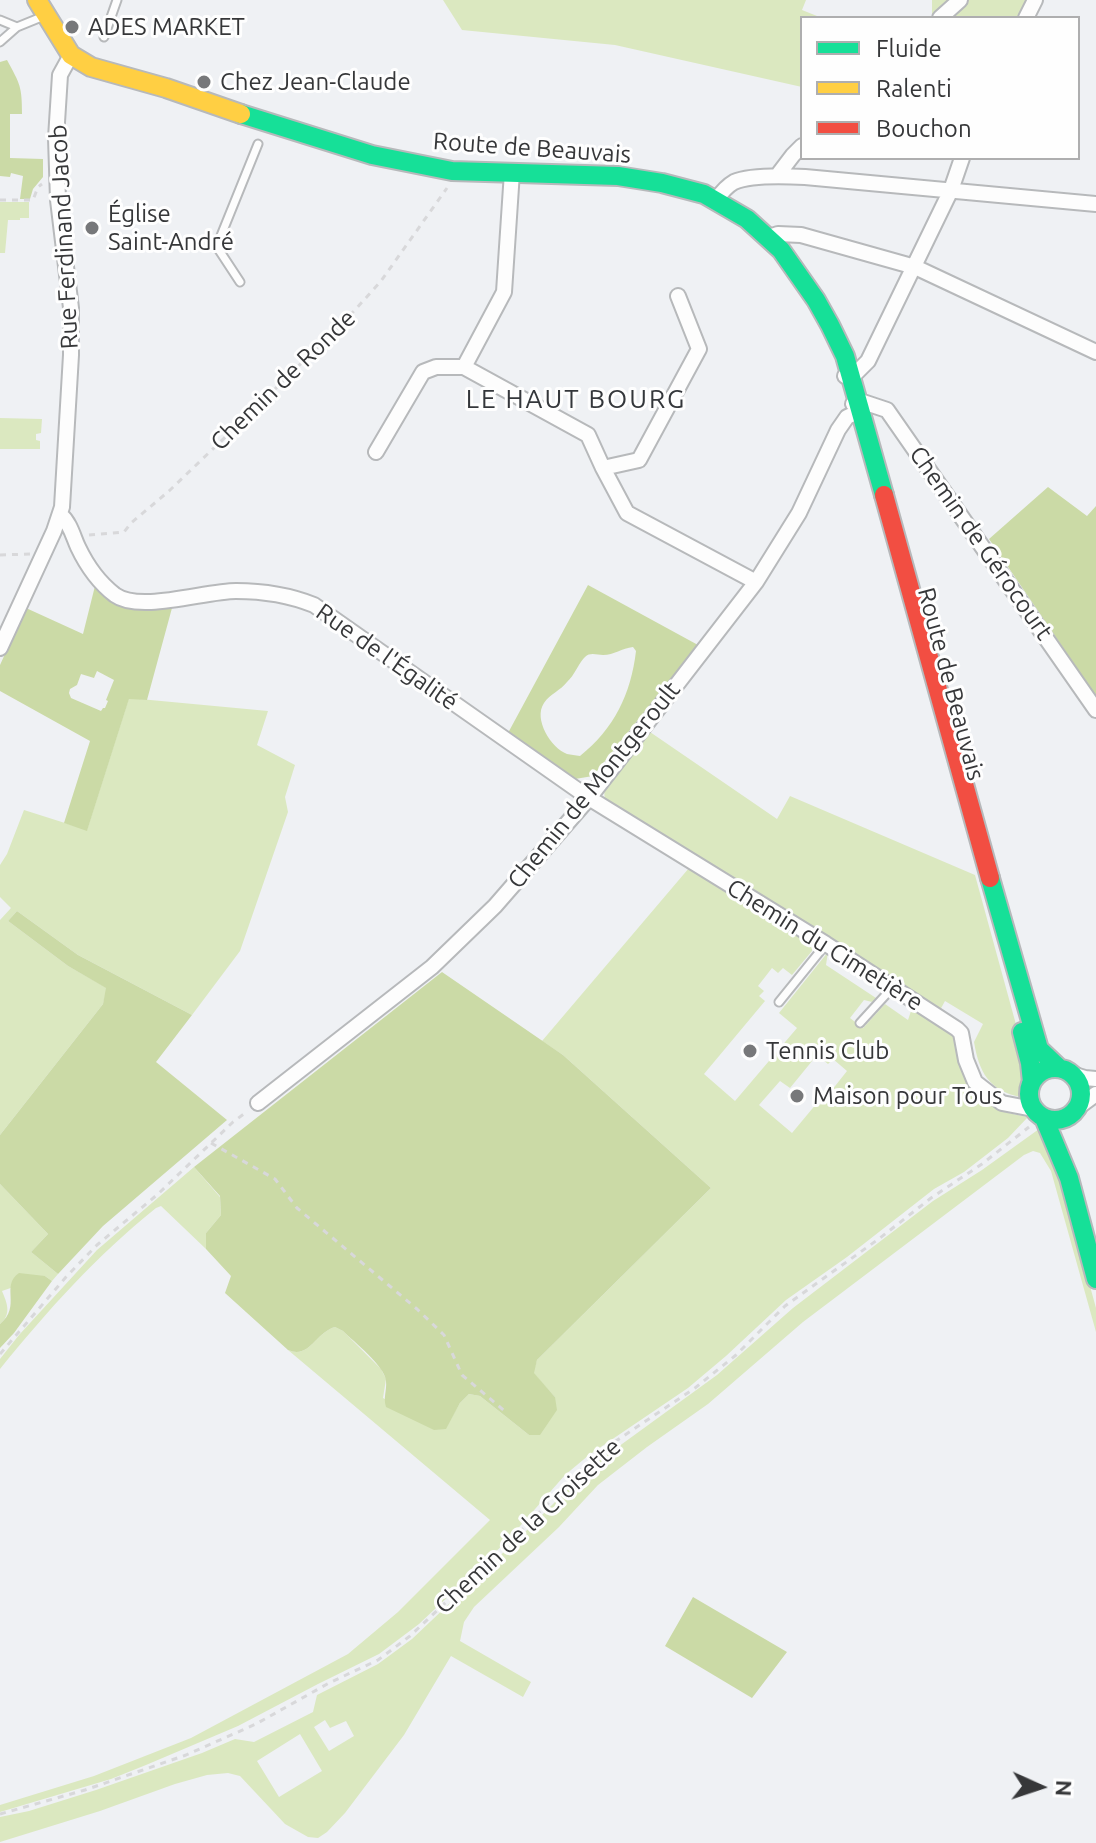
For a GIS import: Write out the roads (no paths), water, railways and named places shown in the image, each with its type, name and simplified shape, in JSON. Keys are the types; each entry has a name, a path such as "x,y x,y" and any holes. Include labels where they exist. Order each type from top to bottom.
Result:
{"main road":[{"path":"42,7 71,55"},
{"name":"Route de Beauvais","path":"71,55 265,125 372,155 452,171 618,176 685,188 716,200 769,237 793,265 816,300 846,376 1032,1029 1039,1049 1065,1071"},
{"name":"Route de Beauvais","path":"855,408 1008,977 1032,1082"},
{"path":"1069,1178 1067,1136 1081,1090 1065,1071 1050,1068 1032,1082 1029,1095 1053,1136 1069,1178 1096,1279"},
{"path":"1039,1114 1058,1120 1075,1110"}],"street":[{"path":"942,16 960,0"},
{"name":"Rue Ferdinand Jacob","path":"0,648 61,515 71,308 57,181 59,83 63,67 71,55"},
{"path":"777,176 800,148"},
{"path":"846,376 855,374 868,361 951,190 961,160"},
{"path":"464,367 504,292 512,172"},
{"path":"716,200 736,181 777,176 1096,204"},
{"path":"769,237 778,234 801,235 915,267 1096,352"},
{"path":"603,468 639,460 699,349 678,296"},
{"path":"376,452 423,372 436,367 464,367 588,435 627,513 756,582"},
{"name":"Chemin de Gérocourt","path":"855,408 863,402 887,410 1096,710"},
{"name":"Chemin de Montgeroult","path":"258,1103 453,949 495,906 589,798 756,582 799,513 838,430 855,408"},
{"name":"Rue de l'Égalité","path":"61,515 96,578 123,599 169,600 234,591 285,596 314,605 589,798"},
{"name":"Chemin du Cimetière","path":"589,798 957,1029 961,1033 975,1082 1008,1105 1039,1114"},
{"path":"1065,1071 1096,1079"},
{"path":"1075,1110 1096,1094"}],"lane":[{"path":"104,37 117,0"},
{"path":"0,42 42,7"},
{"path":"0,20 17,27"},
{"path":"240,282 219,250 218,243 258,144"},
{"path":"779,1002 826,944"},
{"path":"860,1023 893,987"}],"place":[{"name":"ADES MARKET","path":"72,27"},
{"name":"Chez Jean-Claude","path":"204,82"},
{"name":"Église Saint-André","path":"92,228"},
{"name":"Tennis Club","path":"750,1051"},
{"name":"Maison pour Tous","path":"797,1096"}],"district":[{"name":"LE HAUT BOURG","path":"576,399"}]}
